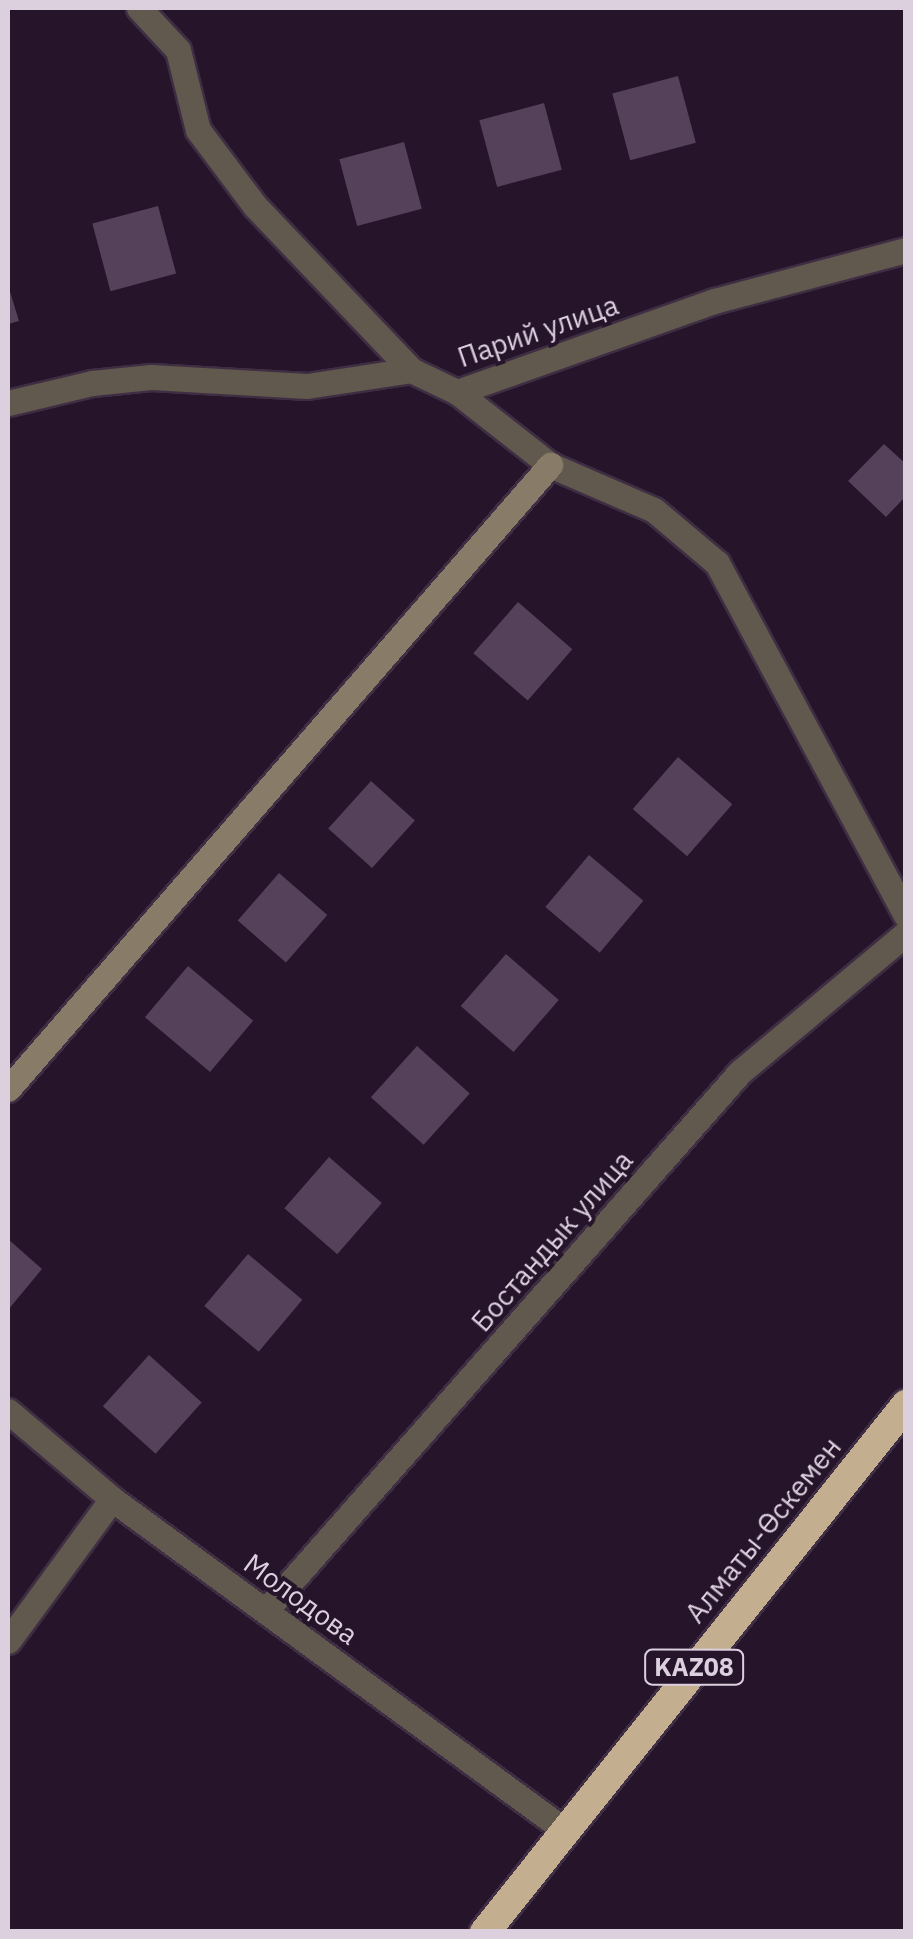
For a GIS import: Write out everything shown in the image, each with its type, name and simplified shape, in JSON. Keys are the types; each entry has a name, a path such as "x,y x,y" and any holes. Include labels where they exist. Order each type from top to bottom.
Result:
{"highway":[{"name":"Алматы-Өскемен","path":"485,1932 906,1405"}],"street":[{"path":"140,8 178,50 198,130 244,191 411,370"},
{"name":"Парий улица","path":"411,370 458,392 714,301 906,250"},
{"path":"8,403 92,383 151,377 307,386 411,370"},
{"path":"458,392 550,465 654,510 717,563 906,916"},
{"path":"8,1090 550,465"},
{"name":"Бостандык улица","path":"266,1610 740,1072 906,934"},
{"name":"Молодова","path":"8,1411 112,1499 563,1830"},
{"path":"8,1641 112,1499"}],"building":[{"path":"678,76 696,143 630,160 612,94"},
{"path":"544,103 562,170 497,187 479,120"},
{"path":"404,142 422,209 357,226 339,159"},
{"path":"158,206 176,274 110,291 92,224"},
{"path":"8,285 19,321 8,324"},
{"path":"884,444 906,464 906,496 886,517 848,481"},
{"path":"518,602 572,649 528,701 473,653"},
{"path":"678,757 732,804 687,856 633,809"},
{"path":"371,781 415,820 372,868 328,829"},
{"path":"589,855 643,901 600,953 545,907"},
{"path":"279,873 327,915 286,963 238,921"},
{"path":"506,954 559,1000 514,1052 461,1006"},
{"path":"188,966 253,1021 210,1072 145,1017"},
{"path":"417,1046 470,1094 424,1145 371,1097"},
{"path":"329,1157 382,1203 337,1254 284,1208"},
{"path":"8,1239 42,1269 8,1310"},
{"path":"248,1254 302,1300 259,1352 204,1306"},
{"path":"149,1355 202,1403 156,1454 103,1406"}]}
